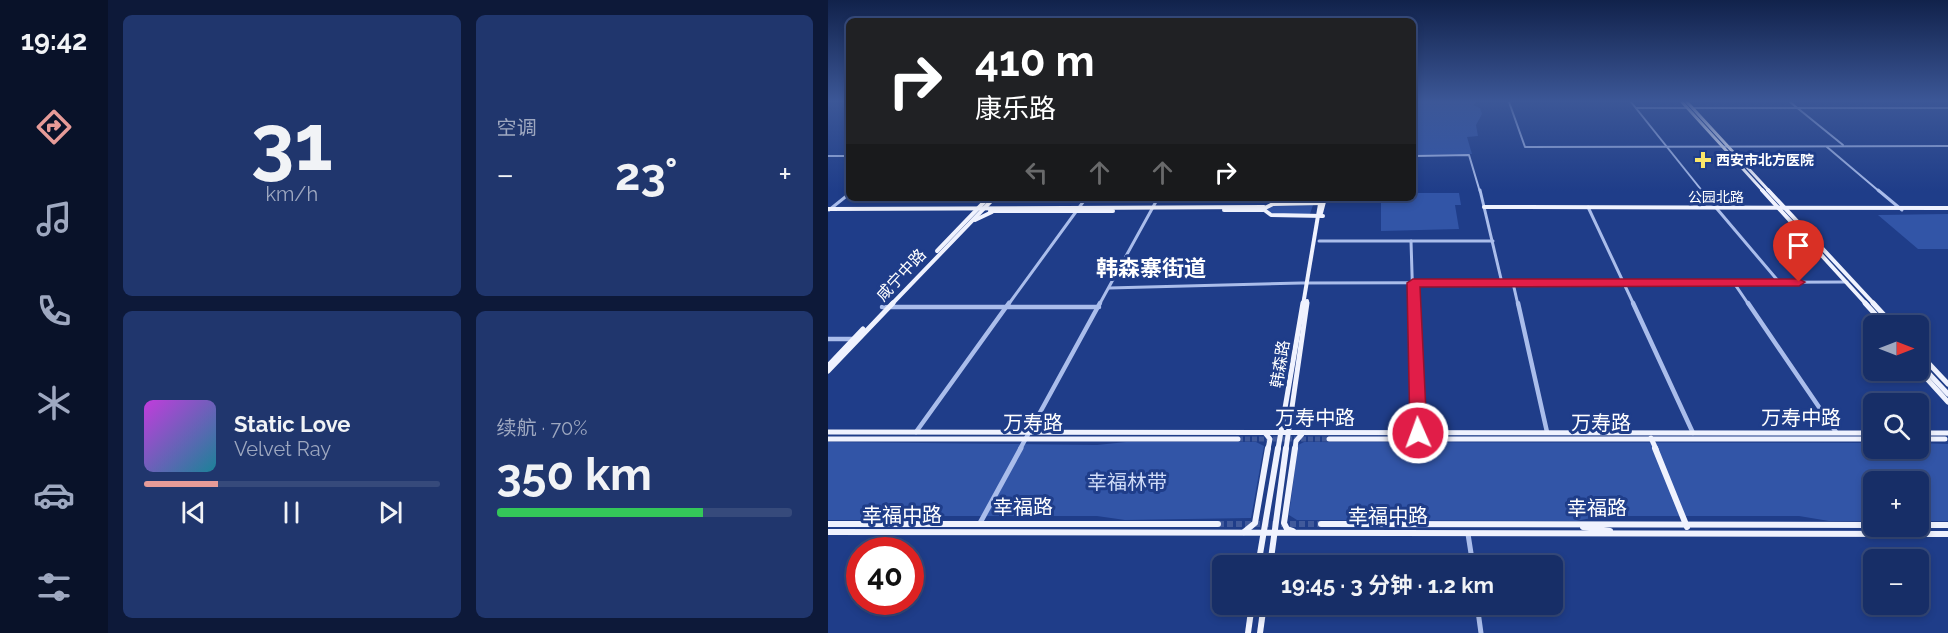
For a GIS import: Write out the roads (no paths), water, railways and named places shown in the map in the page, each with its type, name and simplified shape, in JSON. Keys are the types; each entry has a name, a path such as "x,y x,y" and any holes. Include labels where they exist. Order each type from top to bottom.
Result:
{"main road":[{"path":"1710,132 1884,315"},
{"path":"1714,132 1876,315"},
{"name":"咸宁中路","path":"885,307 957,236 986,201"},
{"name":"咸宁中路","path":"828,371 885,307 980,209 992,201"},
{"path":"994,201 993,204 1002,209"},
{"path":"829,210 1263,209 1273,204 1323,201"},
{"name":"韩森路","path":"1260,555 1285,432 1323,201"},
{"path":"957,236 981,216 1002,209"},
{"path":"1263,209 1271,215 1320,216"},
{"name":"公园北路","path":"1485,209 1948,209"},
{"name":"咸宁中路","path":"828,366 858,339"},
{"path":"1929,364 1948,384"},
{"path":"1929,374 1948,394"},
{"path":"1929,381 1948,402"},
{"name":"万寿中路","path":"828,432 981,433 1028,436 1285,432 1610,432 1651,436 1693,433 1863,433"},
{"name":"韩森路","path":"1272,555 1288,441 1285,432"},
{"path":"1300,532 1287,529 1284,523 1296,441 1300,435 1308,432"},
{"path":"1584,439 1610,432"},
{"path":"981,433 1013,439"},
{"path":"1241,532 1255,523 1270,439 1269,435 1262,433"},
{"path":"1734,433 1783,439"},
{"path":"1929,434 1947,436"},
{"name":"万寿路","path":"828,439 1013,439 1028,436 1238,439"},
{"path":"1651,436 1689,533"},
{"name":"万寿路","path":"1329,439 1584,439 1651,436 1863,439"},
{"path":"1929,438 1947,436"},
{"name":"幸福路","path":"828,524 1218,524"},
{"name":"幸福路","path":"1321,524 1863,525"},
{"path":"1562,525 1628,533"},
{"path":"1929,525 1948,525"},
{"name":"幸福中路","path":"828,532 1948,534"},
{"path":"1248,633 1250,615"},
{"path":"1260,633 1262,615"}],"street":[{"path":"1520,132 1525,147 1948,146"},
{"path":"1653,132 1779,283"},
{"path":"1826,132 1844,146"},
{"path":"1826,146 1901,209"},
{"path":"1416,156 1469,155 1503,283"},
{"path":"828,156 846,156"},
{"path":"829,210 846,196"},
{"path":"916,432 1084,201"},
{"path":"975,532 1156,201"},
{"path":"1588,208 1693,433"},
{"path":"1411,241 1418,433"},
{"path":"1319,242 1493,241"},
{"path":"1109,288 1228,287 1309,283 1847,282"},
{"path":"1513,283 1547,432"},
{"path":"1734,283 1836,432"},
{"path":"885,307 1099,307"},
{"path":"828,339 858,339"},
{"path":"1468,532 1471,555"},
{"path":"1479,615 1480,633"}],"tunnel":[{"path":"1238,439 1329,439"},
{"path":"1218,524 1321,524"}],"place":[{"name":"西安市北方医院","path":"1703,160"}],"district":[{"name":"韩森寨街道","path":"1151,268"}],"park label":[{"name":"幸福林带","path":"1127,482"}]}
